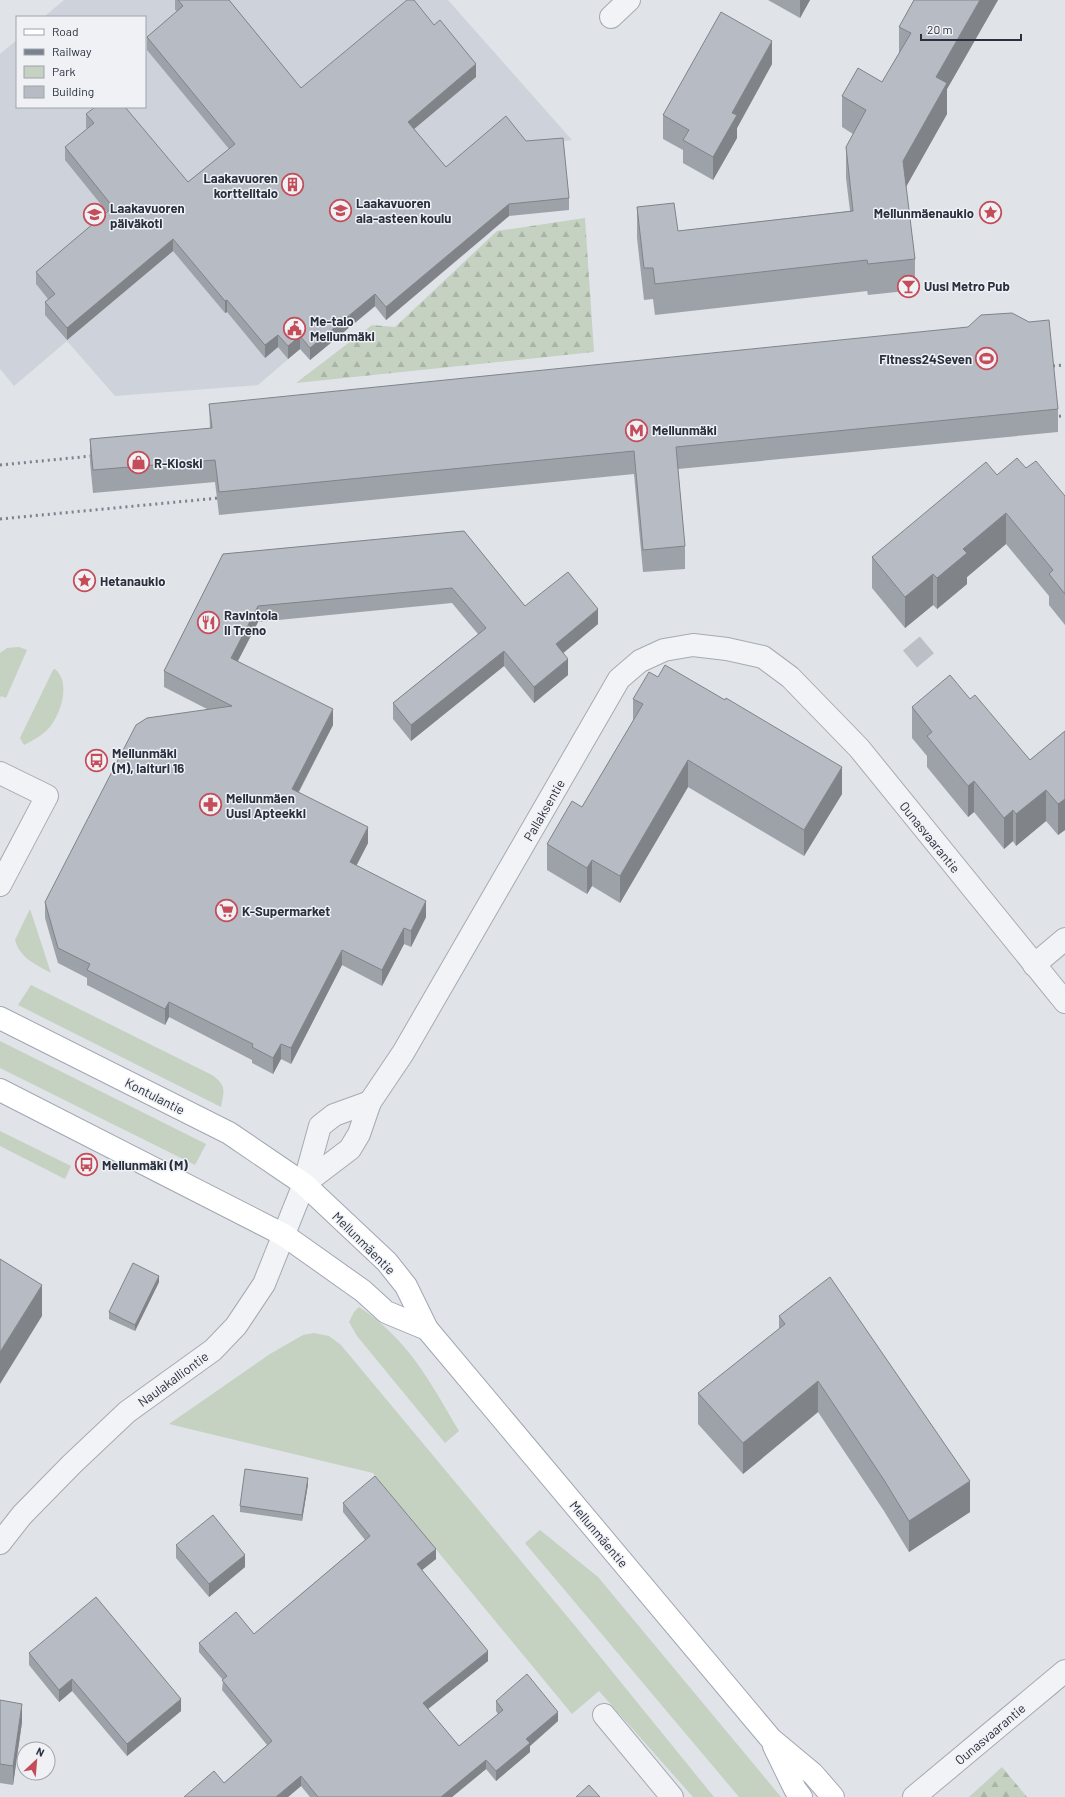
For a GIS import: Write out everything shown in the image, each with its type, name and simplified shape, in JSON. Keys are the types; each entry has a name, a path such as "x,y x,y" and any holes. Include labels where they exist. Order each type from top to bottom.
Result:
{"main road":[{"name":"Kontulantie","path":"0,1018 229,1133 304,1184"},
{"path":"0,1090 284,1235"},
{"name":"Mellunmäentie","path":"304,1184 387,1262 406,1286 427,1329 770,1739 812,1774 833,1797"},
{"name":"Mellunmäentie","path":"284,1235 363,1292 386,1312 427,1329"},
{"name":"Mellunmäentie","path":"770,1739 795,1789 801,1797"}],"street":[{"path":"611,17 629,0"},
{"name":"Pallaksentie","path":"304,1184 350,1149 359,1134 370,1102 403,1053 619,680 640,661 664,650 693,646 727,648 763,657 790,676"},
{"name":"Ounasvaarantie","path":"790,676 859,748 1065,1002"},
{"path":"0,885 47,796 2,779"},
{"path":"1034,965 1065,939"},
{"path":"304,1184 320,1126 334,1115 370,1102"},
{"name":"Naulakalliontie","path":"0,1544 22,1515 72,1464 127,1412 213,1350 236,1326 264,1284 304,1184"},
{"name":"Ounasvaarantie","path":"914,1797 1065,1671"},
{"path":"604,1715 672,1797"}],"shaded area":[{"name":"Laakavuoren ala-asteen koulu","path":"64,0 448,0 572,140 519,148 494,226 490,233 386,320 375,307 310,360 300,349 258,385 115,396 67,341 14,386 0,369 0,54 16,41 16,108 146,108 146,16 45,16"}],"green space":[{"path":"585,218 594,352 296,383 372,325 395,327 497,231"},
{"path":"19,647 27,650 6,698 1,696 0,698 0,653 7,648"},
{"path":"55,669 60,675 63,683 62,700 56,718 46,731 24,745 20,738 53,670"},
{"path":"30,909 51,973 24,956 15,940"},
{"path":"31,985 212,1075 222,1085 223,1096 221,1107 18,1005"},
{"path":"0,1041 206,1144 195,1165 0,1068"},
{"path":"0,1131 71,1166 65,1179 0,1146"},
{"path":"359,1307 392,1333 428,1379 459,1431 445,1443 357,1336 349,1322 354,1312"},
{"path":"314,1333 329,1336 341,1345 576,1627 714,1797 693,1797 599,1691 572,1714 373,1473 169,1424 270,1354 303,1335"},
{"path":"540,1530 598,1577 781,1797 739,1797 525,1543"},
{"path":"1002,1767 1027,1797 969,1797"}],"building":[{"name":"Laakavuoren ala-asteen koulu","path":"178,0 229,0 301,88 407,0 414,0 434,25 440,20 476,64 408,122 446,167 506,116 526,141 563,138 569,198 509,204 386,307 375,294 310,348 300,336 288,346 278,335 265,345 227,300 225,301 173,239 67,328 45,302 55,294 36,272 113,207 65,147 94,123 86,114 94,108 126,108 188,182 235,144 147,37 183,6"},
{"path":"914,0 980,0 936,77 947,83 903,161 915,259 868,264 867,260 655,284 653,268 644,268 637,207 674,203 678,231 853,211 846,147 866,110 842,96 858,68 882,82 911,33 899,27"},
{"path":"721,12 772,41 732,113 737,115 713,157 683,140 689,130 663,115"},
{"path":"1012,313 1029,322 1049,320 1058,409 676,447 685,546 643,550 634,451 219,492 215,460 93,470 90,439 212,428 209,404 968,327 981,315"},
{"path":"1017,458 1026,468 1036,461 1065,496 1065,594 1049,574 1053,570 1006,513 963,549 967,553 937,578 933,574 905,597 872,557 986,462 997,475"},
{"path":"464,531 525,606 568,572 598,609 556,644 568,659 534,687 504,651 411,725 393,703 486,628 452,588 258,606 231,658 333,709 292,789 368,827 350,862 426,901 411,931 404,928 382,970 342,950 291,1048 281,1044 273,1058 252,1047 253,1044 169,1002 165,1009 87,970 90,964 58,948 45,902 136,725 147,718 232,706 164,671 223,554"},
{"path":"665,665 725,700 726,698 842,767 804,830 688,760 620,876 592,860 587,868 547,844 572,801 582,807 643,704 633,699 649,672 658,677"},
{"path":"950,675 970,699 975,695 1030,760 1065,731 1065,799 1058,804 1046,790 1016,814 1013,810 1004,818 974,781 968,786 927,736 932,732 912,707"},
{"path":"0,1259 42,1285 0,1352"},
{"path":"133,1263 159,1276 135,1325 109,1312"},
{"path":"830,1277 970,1481 909,1521 884,1480 818,1381 743,1443 698,1393 785,1324 779,1316"},
{"path":"245,1469 308,1478 302,1515 240,1506"},
{"path":"375,1476 436,1549 417,1564 488,1651 423,1703 459,1746 503,1710 496,1701 527,1674 558,1712 526,1739 530,1743 496,1771 486,1760 441,1797 318,1797 301,1776 276,1797 184,1797 214,1771 224,1783 272,1741 222,1680 227,1676 199,1643 236,1612 254,1634 370,1536 343,1503"},
{"path":"213,1515 245,1555 209,1584 176,1545"},
{"path":"96,1597 181,1699 127,1744 72,1679 59,1690 29,1653"},
{"path":"0,1700 22,1704 13,1766 0,1764"},
{"path":"589,1785 600,1797 576,1797"}],"tunnel":[{"path":"910,659 928,644"}],"railway":[{"path":"1041,367 1064,365"},
{"path":"1047,417 1063,416"},
{"path":"0,465 102,455"},
{"path":"0,519 229,497"}],"place":[{"name":"Laakavuoren korttelitalo","path":"293,185"},
{"name":"Laakavuoren ala-asteen koulu","path":"340,210"},
{"name":"Mellunmäenaukio","path":"990,213"},
{"name":"Laakavuoren päiväkoti","path":"95,215"},
{"name":"Uusi Metro Pub","path":"908,286"},
{"name":"Me-talo Mellunmäki","path":"295,328"},
{"name":"Fitness24Seven","path":"987,359"},
{"name":"Mellunmäki","path":"637,430"},
{"name":"R-Kioski","path":"138,463"},
{"name":"Hetanaukio","path":"84,581"},
{"name":"Ravintola Il Treno","path":"209,622"},
{"name":"Mellunmäki (M), laituri 16","path":"97,760"},
{"name":"Mellunmäen Uusi Apteekki","path":"211,805"},
{"name":"K-Supermarket","path":"227,911"},
{"name":"Mellunmäki (M)","path":"86,1165"}]}
